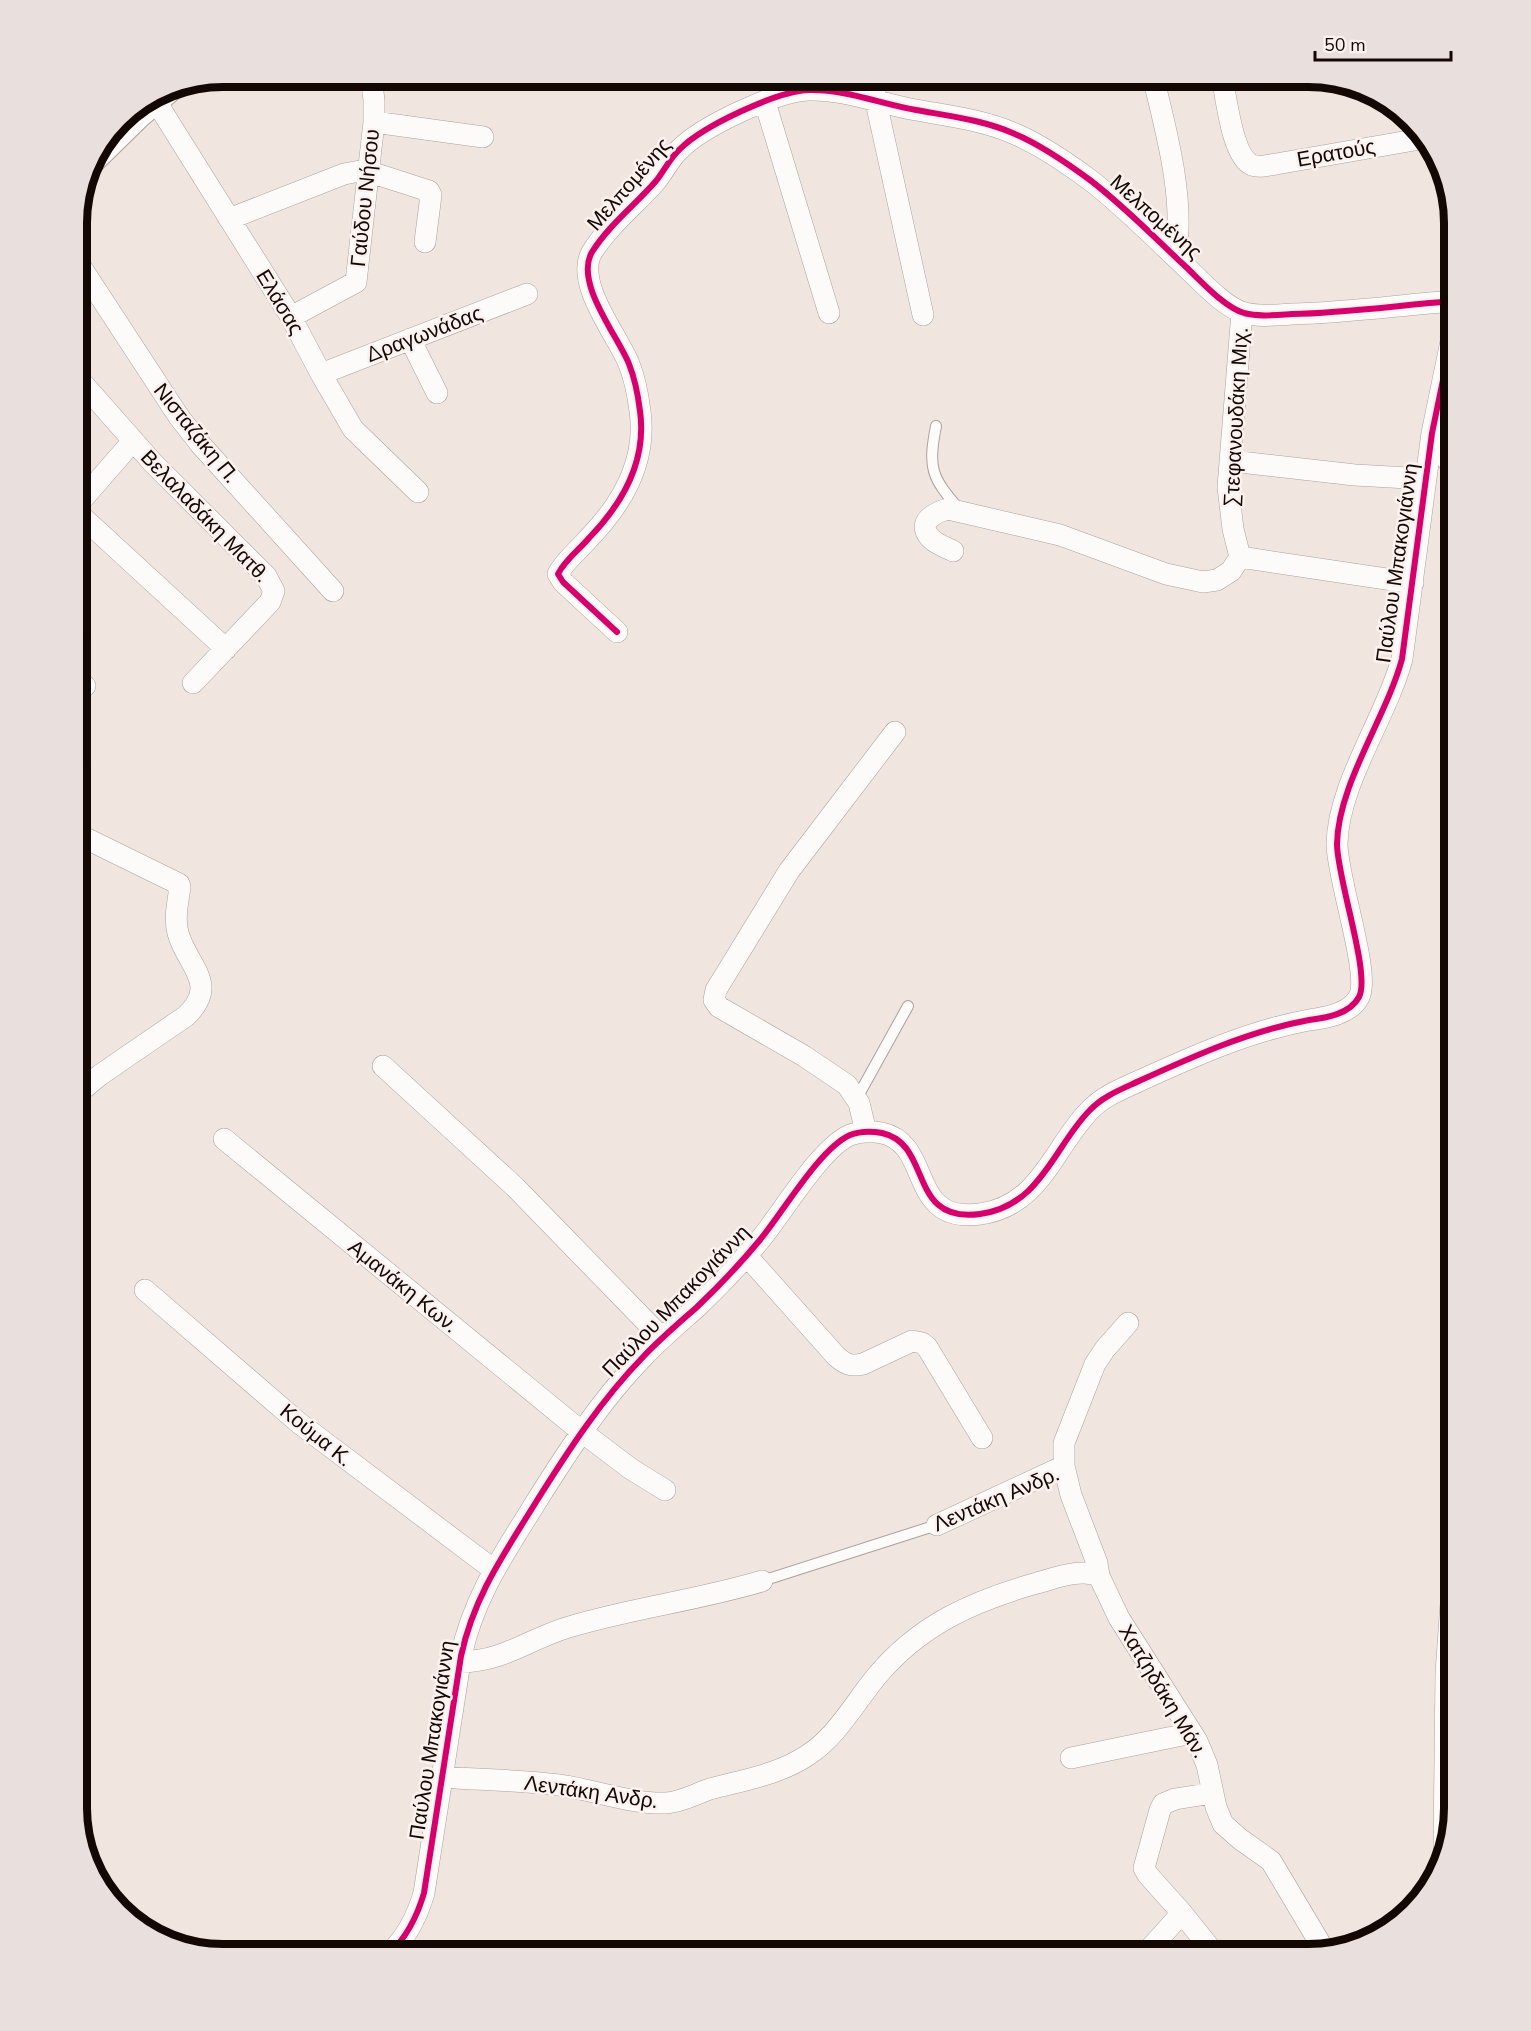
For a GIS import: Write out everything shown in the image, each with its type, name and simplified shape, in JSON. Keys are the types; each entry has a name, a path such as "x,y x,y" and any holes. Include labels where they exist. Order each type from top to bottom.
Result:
{"street":[{"name":"Γαύδου Νήσου","path":"291,317 356,282 370,172 374,122 372,87"},
{"path":"874,87 923,315"},
{"path":"1156,87 1176,189 1178,231 1175,256"},
{"name":"Ερατούς","path":"1224,87 1236,141 1246,162 1251,165 1262,166 1415,140"},
{"name":"Μελπομένης","path":"617,633 562,582 558,574 611,512 633,476 642,442 642,424 633,375 592,290 588,263 600,242 655,182 678,150 717,123 765,102 792,93 811,90 833,92 979,122 1014,133 1074,168 1092,182 1220,297 1242,312 1261,315 1311,314 1444,301"},
{"name":"Ελάσας","path":"166,100 229,219 291,317 353,429 418,492"},
{"path":"765,102 829,313"},
{"path":"374,122 483,138"},
{"path":"229,219 344,174 370,172 429,191 431,195 425,242"},
{"name":"Νισταζάκη Π.","path":"87,277 186,426 333,591"},
{"name":"Δραγωνάδας","path":"321,374 527,294"},
{"name":"Στεφανουδάκη Μιχ.","path":"1240,557 1230,512 1228,487 1242,312"},
{"path":"410,339 437,393"},
{"name":"Παύλου Μπακογιάννη","path":"397,1944 408,1931 420,1906 429,1865 465,1637 476,1605 494,1570 582,1432 616,1386 662,1338 700,1304 746,1255 831,1149 851,1135 866,1132 889,1135 902,1144 910,1155 933,1200 942,1209 961,1215 994,1212 1013,1203 1034,1185 1084,1116 1108,1096 1246,1035 1281,1025 1324,1018 1356,1003 1362,992 1362,970 1340,878 1338,831 1344,803 1357,767 1394,686 1404,648 1432,433 1444,378"},
{"name":"Βελαλαδάκη Ματθ.","path":"87,388 133,441 266,576 272,585 274,595 270,602 193,683"},
{"path":"1432,433 1444,453"},
{"path":"87,494 133,441"},
{"path":"1231,461 1355,475 1426,479"},
{"path":"953,551 936,543 927,534 926,521 932,515 948,509 1060,535 1166,574 1203,582 1217,580 1231,570 1240,557 1413,583"},
{"path":"87,521 226,649"},
{"path":"866,1132 857,1098 847,1085 818,1065 719,1007 714,994 789,871 895,732"},
{"path":"87,839 179,884 176,924 179,936 201,984 200,998 186,1016 87,1085"},
{"path":"383,1066 515,1187 662,1338"},
{"name":"Αμανάκη Κων.","path":"224,1139 582,1432 631,1469 666,1490"},
{"path":"746,1255 836,1356 848,1365 863,1364 912,1341 922,1343 927,1347 982,1438"},
{"name":"Κούμα Κ.","path":"145,1290 299,1423 494,1570"},
{"path":"1065,1466 1064,1443 1095,1364 1128,1323"},
{"name":"Λεντάκη Ανδρ.","path":"442,1777 559,1785 639,1801 669,1803 707,1790 774,1773 820,1747 832,1736 878,1675 898,1653 938,1622 973,1605 1032,1585 1078,1573 1099,1576 1097,1563 1073,1504 1065,1466 937,1525"},
{"name":"Χατζηδάκη Μάν.","path":"1099,1576 1119,1618 1192,1733 1207,1765 1216,1807 1223,1824 1235,1836 1271,1861 1320,1943"},
{"name":"Λεντάκη Ανδρ.","path":"460,1662 478,1662 501,1656 571,1626 762,1581"},
{"path":"1071,1758 1192,1733"},
{"path":"1207,1944 1148,1875 1144,1864 1163,1804 1175,1799 1213,1793"},
{"path":"1154,1944 1182,1914"}],"lane":[{"path":"936,426 931,452 933,470 937,482 962,512"},
{"path":"857,1098 908,1006"},
{"name":"Λεντάκη Ανδρ.","path":"762,1581 937,1525"}],"cycle path":[{"path":"617,632 563,582 558,574 601,525 622,496 636,464 640,447 640,411 633,375 624,352 593,294 588,265 592,252 599,242 656,181 680,149 722,120 760,103 795,92 822,90 979,122 1015,134 1054,155 1103,190 1213,293 1236,310 1244,313 1268,315 1353,311 1444,302"},
{"path":"398,1944 411,1926 424,1893 461,1656 474,1614 491,1576 560,1464 613,1391 649,1350 729,1275 768,1229 814,1168 838,1142 858,1133 882,1133 898,1140 909,1152 930,1196 941,1207 957,1214 980,1214 1001,1209 1032,1187 1077,1124 1095,1105 1107,1097 1180,1062 1222,1045 1287,1025 1337,1014 1350,1007 1359,997 1362,986 1361,969 1338,859 1339,821 1345,798 1395,681 1402,659 1432,433 1444,375"}]}
